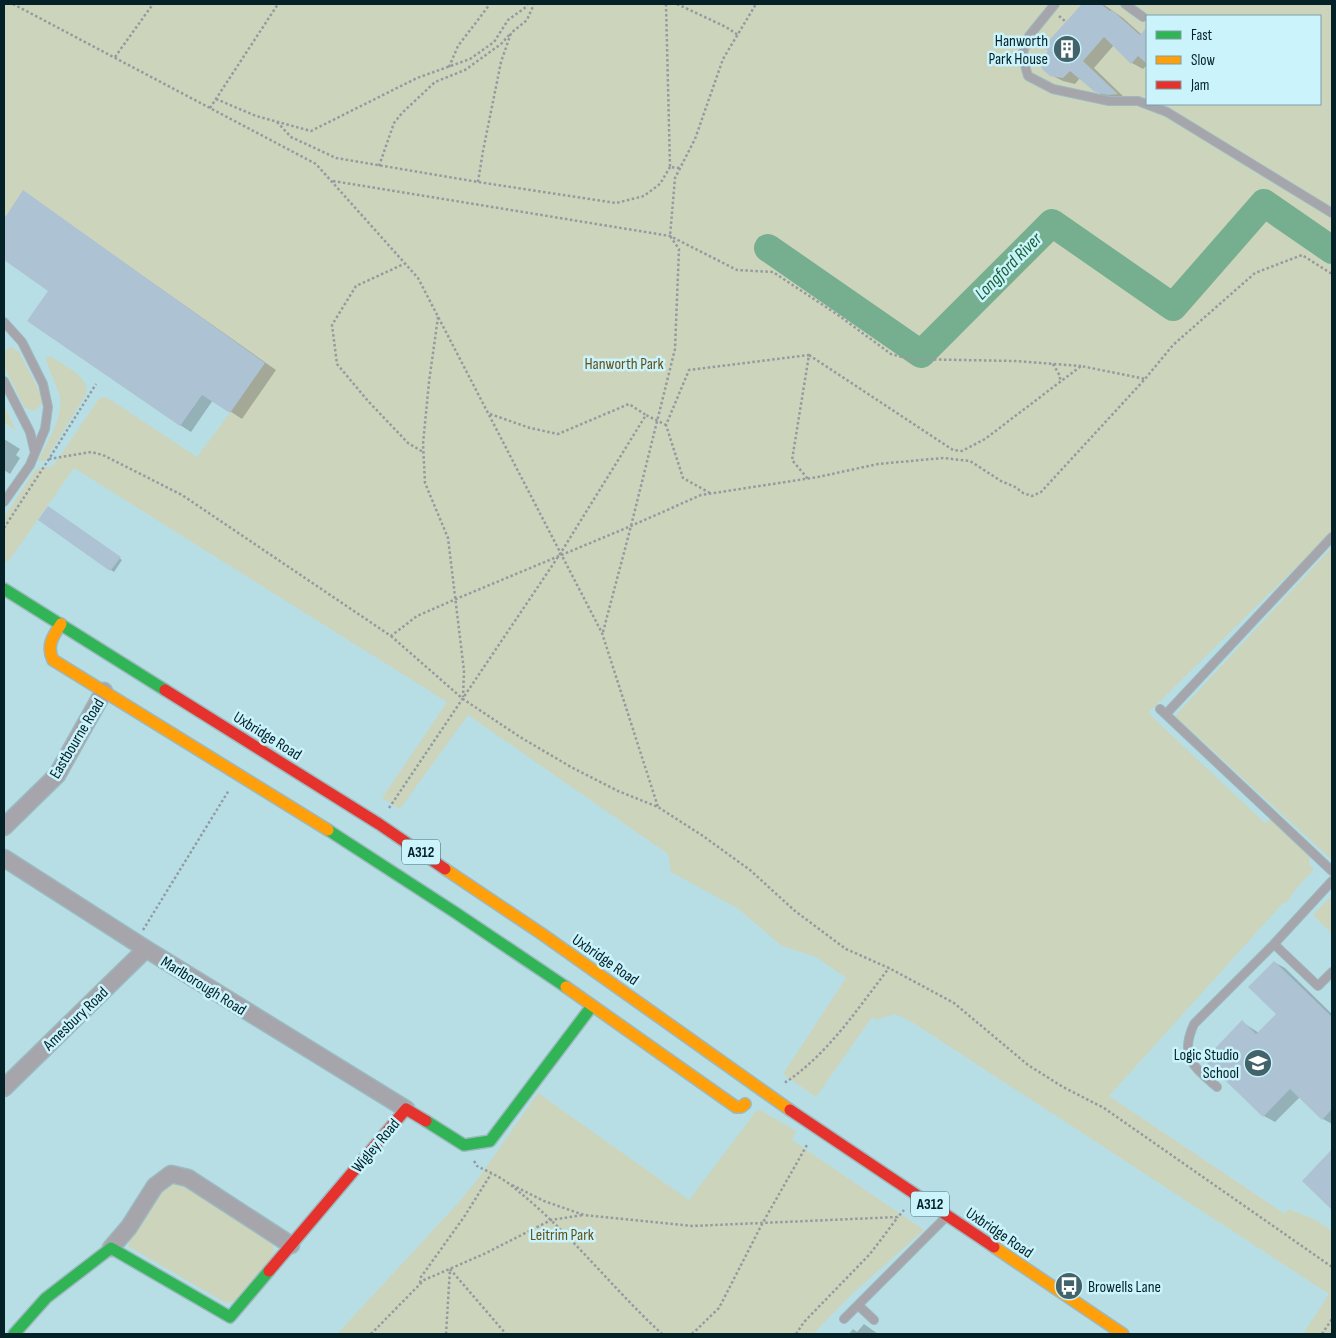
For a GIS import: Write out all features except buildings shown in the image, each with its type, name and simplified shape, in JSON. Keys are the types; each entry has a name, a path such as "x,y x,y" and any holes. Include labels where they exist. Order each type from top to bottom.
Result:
{"street":[{"name":"Uxbridge Road","path":"4,589 379,824 542,934 817,1129 1123,1334"},
{"path":"61,624 49,645 48,654 53,660 239,774 416,886 736,1107 741,1107 745,1104"},
{"name":"Eastbourne Road","path":"4,827 57,775 104,691"},
{"name":"Marlborough Road","path":"4,858 141,946 406,1109"},
{"name":"Amesbury Road","path":"4,1088 141,946"},
{"path":"464,1145 490,1140 592,1006"},
{"name":"Wigley Road","path":"111,1248 225,1323 406,1109 464,1145"},
{"path":"14,1334 46,1298 111,1248 129,1227 155,1186 170,1174 188,1178 291,1245"}],"lane":[{"path":"1055,4 1029,36 1022,55 1028,76 1053,89 1109,101 1138,101 1146,104"},
{"path":"1125,4 1143,17"},
{"path":"1149,105 1167,112 1332,213"},
{"path":"4,322 7,332 22,342 43,384 48,407 45,429 30,465 4,502"},
{"path":"4,381 30,432 35,453"},
{"path":"1332,537 1163,712 1332,871"},
{"path":"1217,1087 1200,1072 1191,1060 1187,1048 1189,1035 1194,1024 1274,944 1332,881"},
{"path":"1274,944 1318,986 1332,972"},
{"path":"844,1320 947,1216"},
{"path":"858,1305 874,1320"}],"path":[{"path":"13,4 316,164 406,263 418,278 602,633 658,807"},
{"path":"114,58 153,4"},
{"path":"210,108 278,4"},
{"path":"449,67 458,46 490,4"},
{"path":"216,99 256,116 311,130 418,78 470,59 494,42 508,20 526,7 527,4"},
{"path":"379,166 394,124 402,113 435,82 465,70 502,44 526,20 534,4"},
{"path":"277,122 291,136 336,158 616,204 644,196 660,184 670,167 666,4"},
{"path":"677,4 718,23 738,35"},
{"path":"602,633 631,526 675,348 679,249 670,236 675,178 695,139 723,59 756,4"},
{"path":"1056,13 1066,22"},
{"path":"478,182 501,62 511,33"},
{"path":"670,167 680,168"},
{"path":"331,181 670,236 737,270 773,272 838,315 891,354 908,359 979,359 1052,363 1081,366 1144,379"},
{"path":"391,636 417,616 560,554 631,526 701,495 710,493 808,479 878,464 943,458 970,461 1001,481 1032,496 1041,492 1173,345 1255,273 1302,255 1332,274"},
{"path":"406,263 356,286 332,326 336,364 408,443 424,452"},
{"path":"438,317 429,382 424,452 426,483 448,538 464,671 463,699"},
{"path":"710,493 683,478 666,425 689,370 809,355 953,450 962,451 985,438 1081,366"},
{"path":"808,479 792,460 809,355"},
{"path":"1052,363 1060,376 1060,383"},
{"path":"4,528 96,384"},
{"path":"489,414 530,428 558,434 629,404 666,425"},
{"path":"379,824 560,554 646,415"},
{"path":"956,459 957,450"},
{"path":"49,459 91,452 103,455 182,495 391,636 463,699 571,767 618,791 658,807 703,836 750,870 795,911 846,949 889,968 954,1003 1028,1065 1063,1087 1104,1108 1332,1267 1332,1274"},
{"path":"141,946 239,774"},
{"path":"780,1078 786,1082 806,1067 830,1044 889,968"},
{"path":"464,1145 477,1166 544,1201 584,1215 692,1226 898,1218"},
{"path":"692,1334 718,1308 804,1148"},
{"path":"420,1285 421,1277 464,1218 491,1174"},
{"path":"512,1185 551,1220 662,1334"},
{"path":"796,1334 804,1322 870,1254 901,1214"},
{"path":"371,1334 424,1280 551,1220 584,1215"},
{"path":"446,1334 450,1269"},
{"path":"450,1269 506,1334"},
{"path":"1322,1334 1332,1319"}],"green space":[{"name":"Hanworth Park","path":"4,4 1332,4 1332,532 1148,713 1265,823 1271,819 1296,842 1310,858 1309,864 1314,869 1295,890 1286,904 1284,902 1109,1096 1285,1214 1288,1209 1316,1220 1332,1231 1332,1334 1303,1334 1329,1294 912,1022 895,1014 876,1020 872,1017 816,1097 783,1074 846,978 816,957 782,946 737,908 671,872 668,854 468,715 400,809 382,798 447,702 74,468 8,562 4,560 4,517 36,469 53,466 98,400 103,397 108,398 197,457 265,363 24,191 4,219"},
{"path":"11,347 19,352 42,396 41,405 34,411 25,408 4,367 4,351"},
{"path":"52,357 81,377 86,388 86,394 45,461 38,461 51,436 60,410 59,393 47,363 46,359"},
{"path":"4,405 16,431 4,422"},
{"path":"1332,547 1332,860 1175,716"},
{"path":"1332,895 1332,934 1313,915"},
{"name":"Leitrim Park","path":"538,1093 689,1200 758,1109 796,1131 792,1140 924,1230 852,1294 813,1334 337,1334 459,1202 477,1180"},
{"path":"169,1185 187,1186 267,1237 273,1244 274,1256 236,1301 226,1303 128,1246 130,1238 150,1211 160,1192"}],"waterway":[{"name":"Longford River","path":"768,248 921,354 1052,223 1173,307 1264,203 1332,250"}],"traffic: fast":[{"path":"4,589 165,690"},
{"path":"328,830 566,987"},
{"path":"426,1121 464,1145 490,1141 592,1006"},
{"path":"14,1334 46,1298 111,1248 230,1317 269,1271"}],"traffic: slow":[{"path":"61,624 50,646 53,660 328,830"},
{"path":"445,869 542,934 790,1110"},
{"path":"566,987 736,1107 741,1107 745,1104"},
{"path":"994,1247 1123,1334"}],"traffic: jam":[{"path":"165,690 379,824 445,869"},
{"path":"269,1271 406,1109 426,1121"},
{"path":"790,1110 994,1247"}],"place":[{"name":"Hanworth Park House","path":"1067,49"},
{"name":"Logic Studio School","path":"1258,1063"},
{"name":"Browells Lane","path":"1069,1286"}]}
